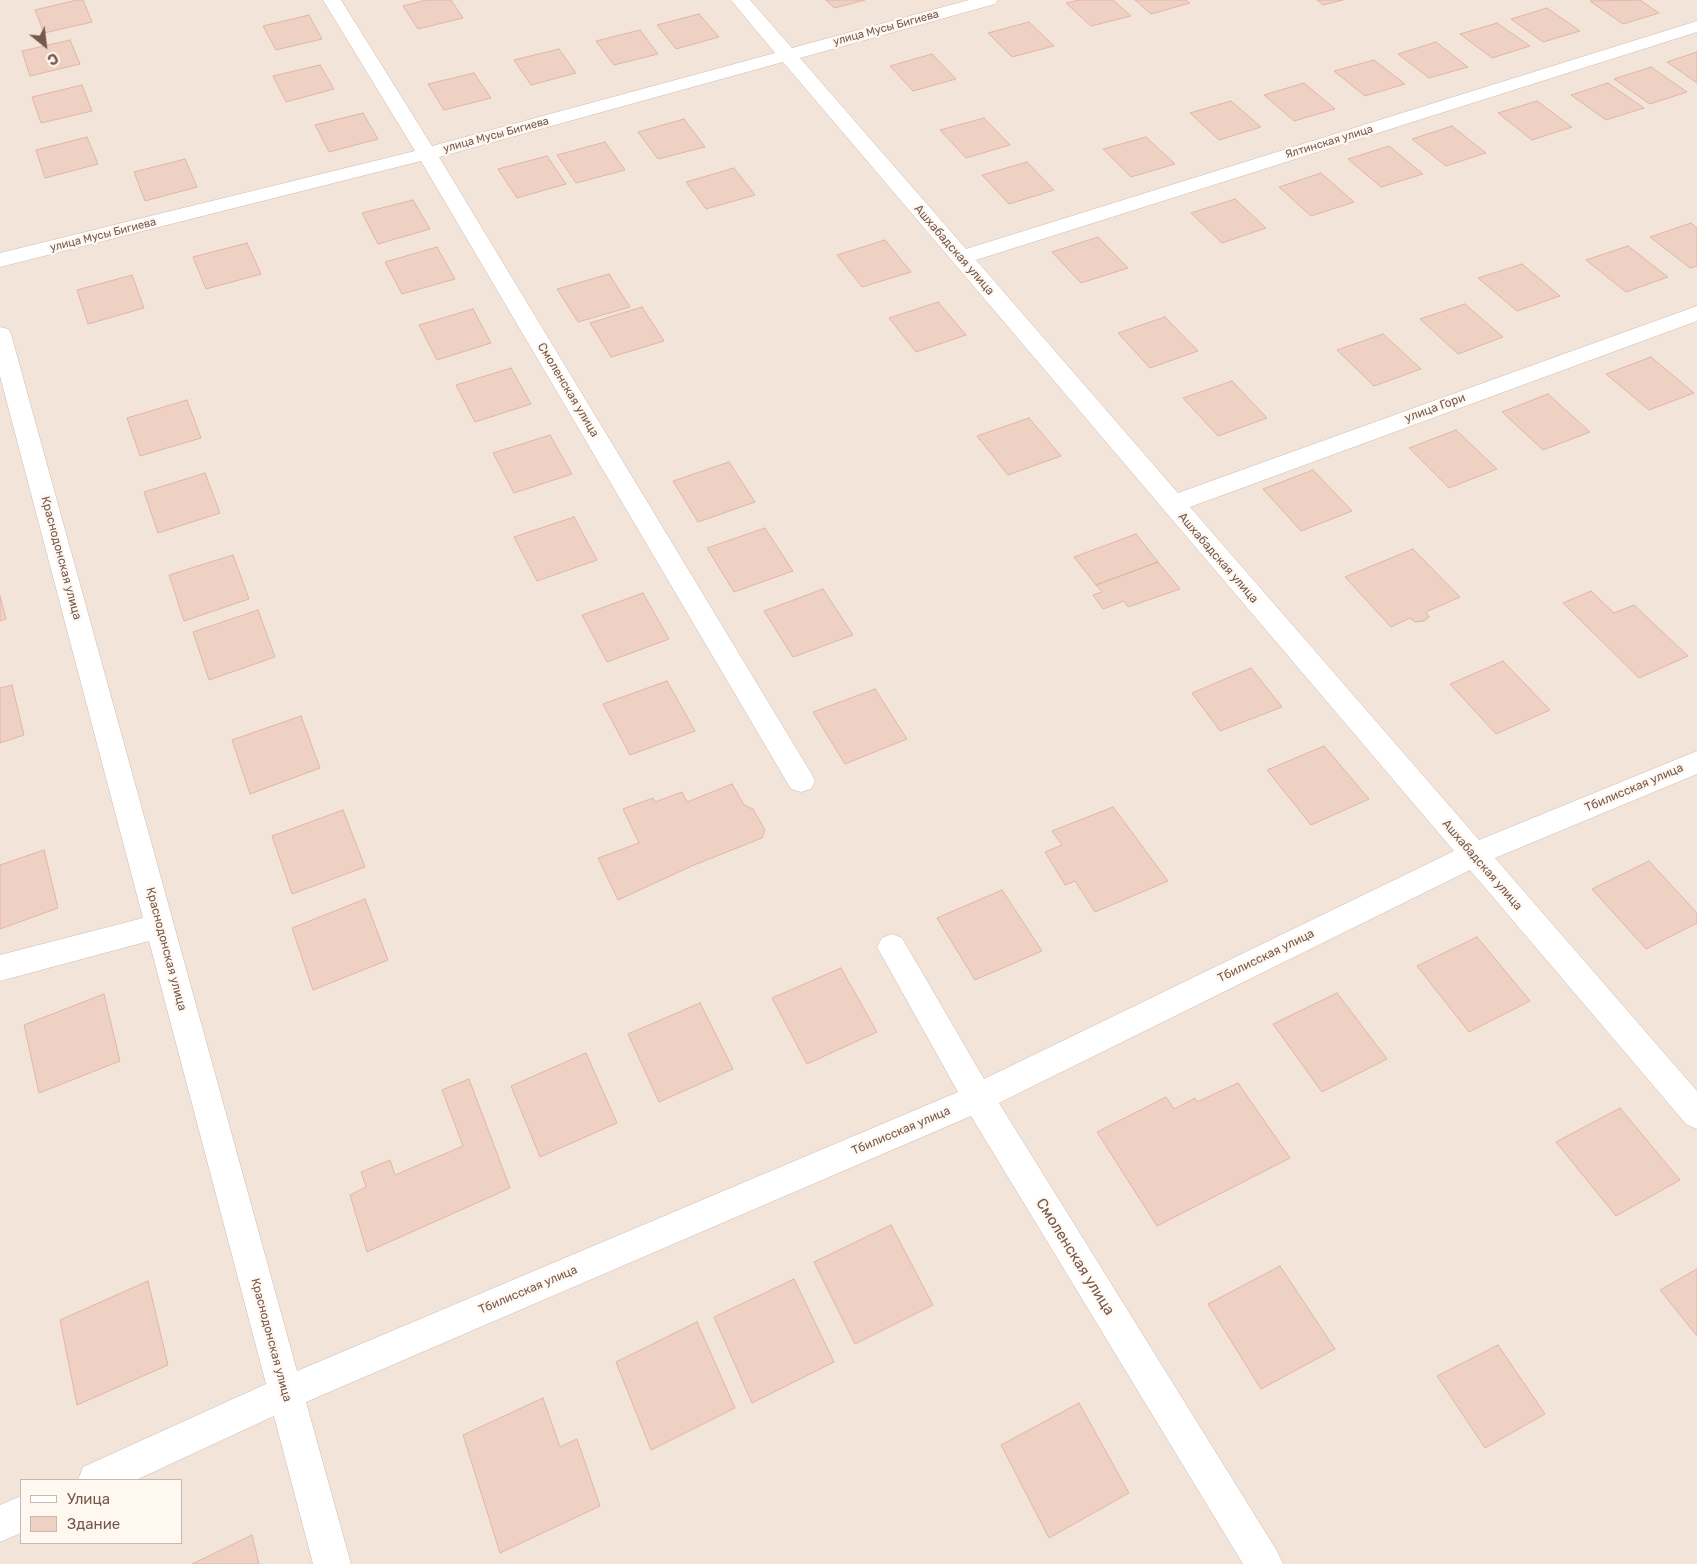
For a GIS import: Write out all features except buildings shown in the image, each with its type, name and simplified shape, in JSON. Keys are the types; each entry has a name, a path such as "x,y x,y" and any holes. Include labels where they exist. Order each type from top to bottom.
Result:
{"street":[{"name":"Смоленская улица","path":"332,0 427,154 801,781"},
{"name":"Ашхабадская улица","path":"740,0 1697,1114"},
{"name":"улица Мусы Бигиева","path":"0,260 427,154 989,0"},
{"name":"Ялтинская улица","path":"961,258 1697,26"},
{"name":"улица Гори","path":"1172,504 1697,313"},
{"name":"Краснодонская улица","path":"0,334 332,1564"},
{"name":"Тбилисская улица","path":"98,1479 286,1393 978,1098 1473,855 1697,762"},
{"path":"0,968 160,926"},
{"name":"Смоленская улица","path":"892,947 978,1098 1264,1564"},
{"path":"0,1524 20,1514"}],"shaded area":[{"path":"0,0 1697,0 1697,1564 0,1564"}]}
